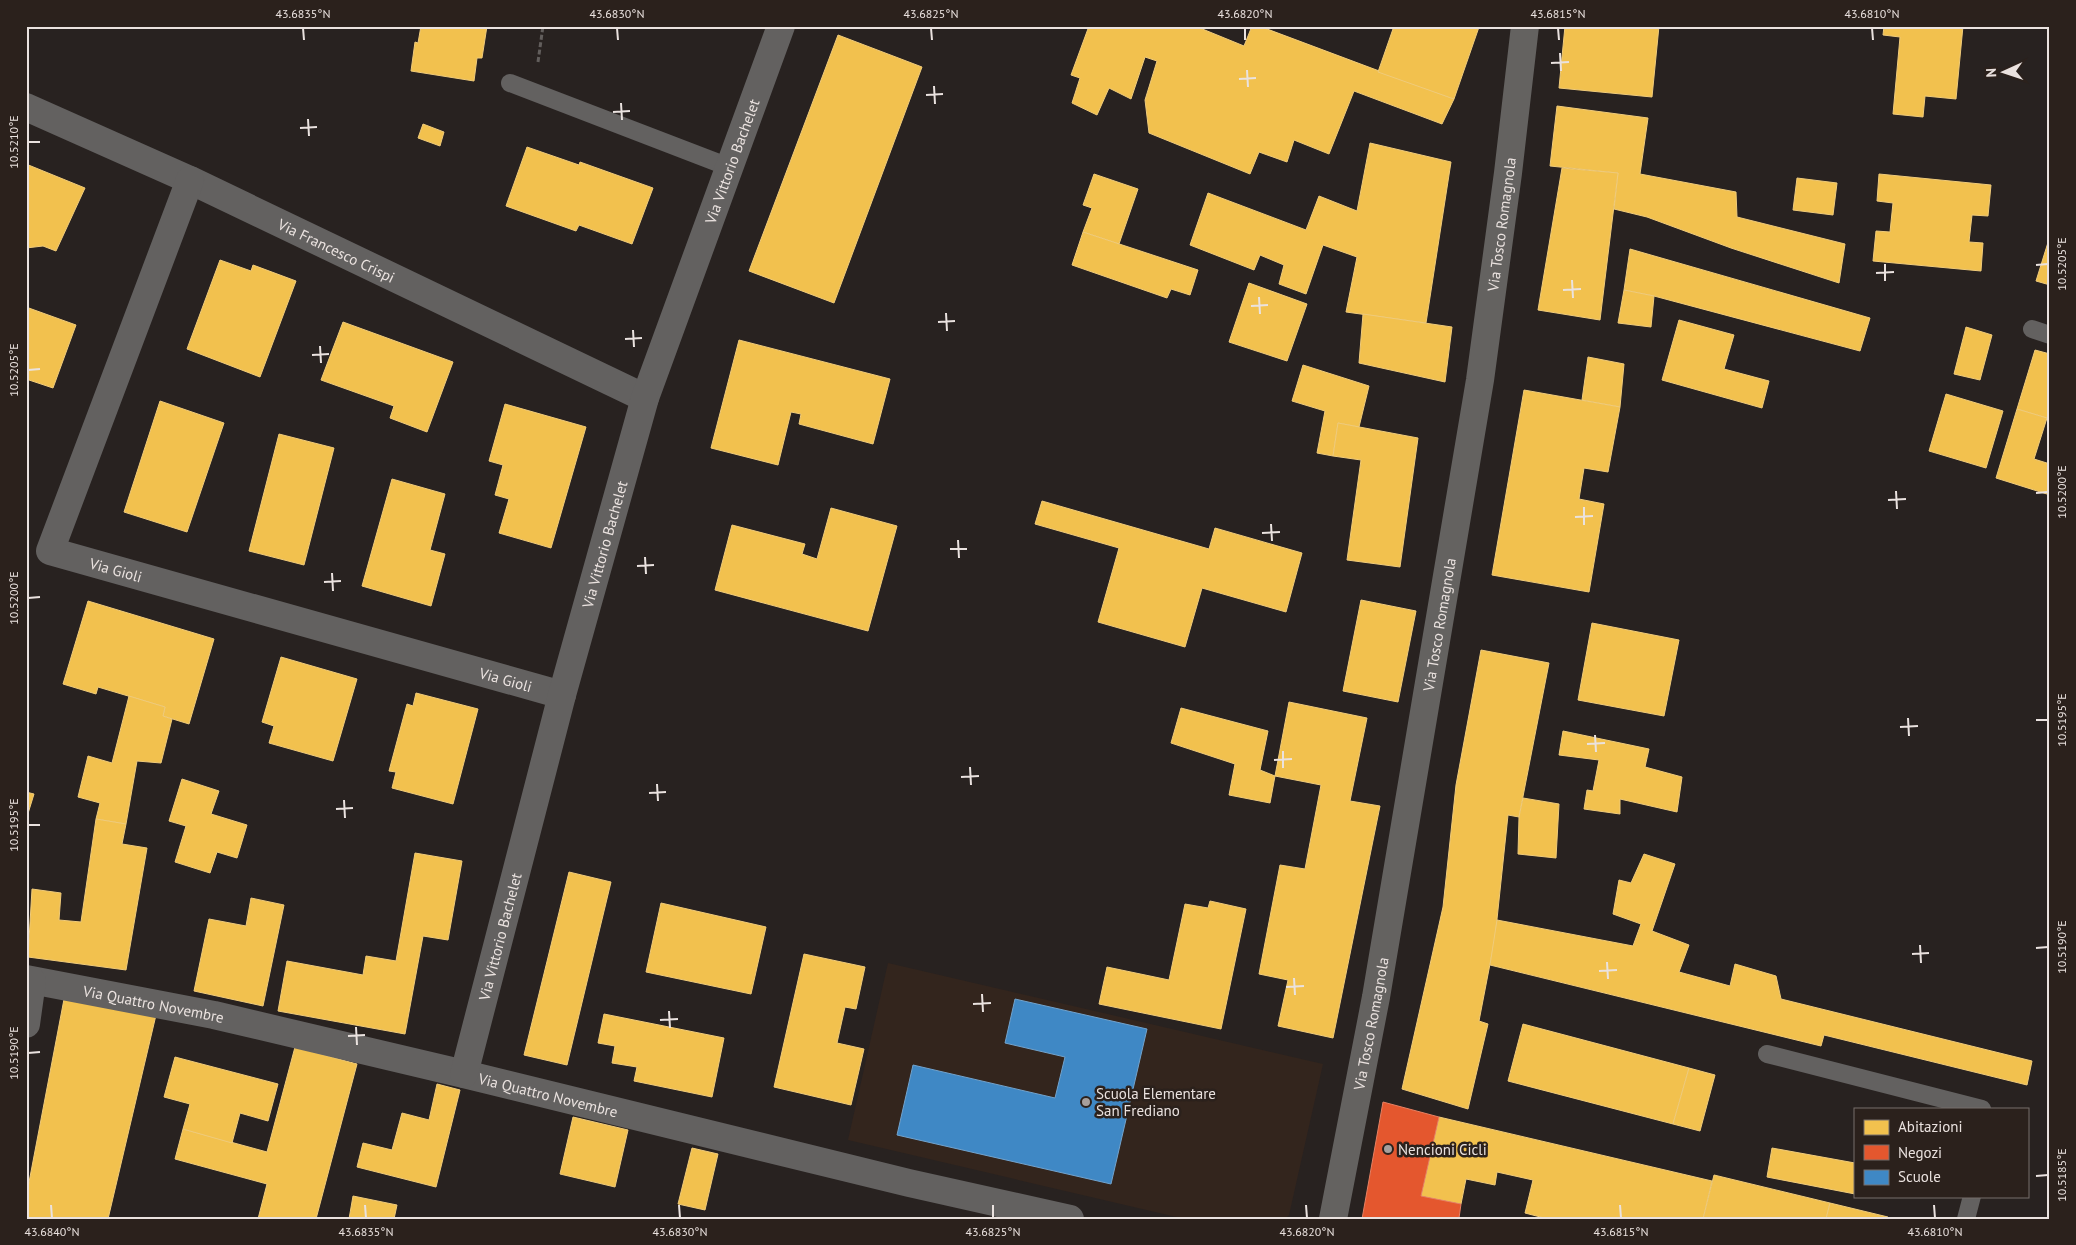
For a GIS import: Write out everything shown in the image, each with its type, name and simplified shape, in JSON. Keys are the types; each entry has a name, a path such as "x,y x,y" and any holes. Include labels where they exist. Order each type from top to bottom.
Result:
{"main road":[{"name":"Via Tosco Romagnola","path":"1333,1219 1376,997 1480,380 1508,173 1525,26"}],"street":[{"name":"Via Vittorio Bachelet","path":"464,1074 562,695 645,398 781,26"},
{"name":"Via Francesco Crispi","path":"26,107 190,180 645,398"},
{"name":"Via Gioli","path":"190,180 50,551 562,695"},
{"name":"Via Quattro Novembre","path":"29,980 214,1015 909,1183 1070,1219"},
{"path":"26,1024 29,980"}],"lane":[{"path":"510,83 729,167"},
{"path":"2032,329 2050,335"},
{"path":"1767,1054 1978,1108"},
{"path":"1966,1219 1971,1198"}],"path":[{"path":"533,93 543,26"}],"shaded area":[{"name":"Scuola Elementare San Frediano","path":"888,963 1323,1064 1289,1215 1285,1219 1185,1219 848,1140"}],"building: Abitazioni":[{"path":"421,26 487,26 482,58 477,58 474,81 411,71 415,42 418,43"},
{"path":"1089,26 1195,26 1244,46 1252,26 1259,26 1454,99 1442,124 1354,91 1329,154 1294,140 1287,162 1259,152 1250,174 1149,133 1145,100 1157,61 1145,57 1131,99 1109,88 1097,115 1072,103 1080,78 1071,75"},
{"path":"1394,26 1479,27 1454,99 1378,72"},
{"path":"1565,26 1659,26 1652,97 1559,88"},
{"path":"1884,26 1963,26 1956,99 1925,96 1923,117 1893,114 1900,37 1883,35"},
{"path":"838,35 922,67 834,303 749,271"},
{"path":"1557,106 1648,118 1640,174 1736,192 1737,217 1845,244 1839,283 1731,248 1647,217 1614,209 1618,173 1550,166"},
{"path":"423,124 444,132 440,146 418,138"},
{"path":"1370,143 1451,162 1426,323 1346,312 1357,257 1323,245 1306,294 1279,284 1284,265 1260,255 1254,270 1190,245 1208,193 1306,230 1319,196 1357,211"},
{"path":"527,147 579,165 580,162 653,188 632,244 579,225 576,231 506,206"},
{"path":"26,164 85,188 56,251 43,246 26,248"},
{"path":"1562,168 1618,173 1600,320 1538,310"},
{"path":"1094,174 1138,189 1119,244 1083,232 1092,208 1083,205"},
{"path":"1879,174 1991,185 1988,216 1972,215 1969,242 1983,243 1981,271 1873,261 1876,231 1890,232 1893,203 1877,201"},
{"path":"1797,178 1837,183 1833,215 1793,210"},
{"path":"1083,232 1198,270 1190,295 1171,289 1167,298 1072,265"},
{"path":"2050,236 2050,285 2036,281"},
{"path":"1630,249 1870,318 1860,351 1654,296 1624,290"},
{"path":"220,260 251,271 253,265 296,281 260,377 187,349"},
{"path":"1249,283 1307,304 1287,361 1229,342"},
{"path":"1624,290 1654,296 1651,327 1618,323"},
{"path":"26,307 76,325 53,388 26,379"},
{"path":"1363,314 1452,327 1445,382 1359,363"},
{"path":"1679,320 1734,335 1724,369 1769,381 1762,408 1662,380"},
{"path":"343,322 453,362 427,432 390,418 394,406 321,380"},
{"path":"1966,327 1992,335 1980,380 1954,374"},
{"path":"739,340 890,379 873,444 799,424 801,414 791,412 778,465 711,448"},
{"path":"2035,350 2050,354 2050,419 2017,409"},
{"path":"1588,357 1624,364 1620,407 1582,400"},
{"path":"1303,365 1369,386 1359,427 1338,423 1333,456 1317,453 1325,411 1292,401"},
{"path":"1524,390 1620,407 1608,472 1584,468 1579,499 1604,504 1589,592 1492,575"},
{"path":"1946,394 2003,411 1986,468 1929,451"},
{"path":"160,401 224,423 187,532 124,512"},
{"path":"505,404 586,427 551,548 499,533 509,499 495,495 503,465 489,461"},
{"path":"2017,409 2047,418 2034,459 2050,464 2050,495 1996,478"},
{"path":"1338,423 1418,438 1400,567 1347,560 1361,460 1333,456"},
{"path":"279,434 334,448 304,565 249,551"},
{"path":"392,479 445,494 430,550 445,554 431,606 362,586"},
{"path":"1042,501 1209,549 1215,528 1302,553 1286,612 1202,588 1185,647 1098,622 1119,548 1035,524"},
{"path":"831,508 897,526 868,631 715,590 732,525 805,544 802,554 817,559"},
{"path":"1361,600 1416,611 1398,702 1343,691"},
{"path":"88,601 214,639 189,724 163,716 165,707 98,687 96,694 63,684"},
{"path":"1592,623 1679,640 1664,716 1578,700"},
{"path":"1481,650 1549,663 1519,817 1508,815 1495,938 1479,1021 1488,1024 1468,1109 1402,1089 1443,907 1456,785"},
{"path":"281,657 357,679 333,761 269,743 274,726 262,722"},
{"path":"416,693 478,709 453,804 392,788 396,772 389,771 407,704 413,706"},
{"path":"129,696 165,707 163,716 172,719 161,763 137,761 126,824 96,819 100,803 78,797 88,756 112,763"},
{"path":"1289,702 1367,718 1350,801 1380,806 1333,1038 1278,1026 1288,980 1259,974 1280,865 1305,869 1321,785 1275,776"},
{"path":"1181,708 1268,731 1260,770 1275,776 1270,803 1229,795 1235,764 1171,743"},
{"path":"1563,731 1649,749 1645,767 1682,777 1677,812 1620,799 1620,814 1584,809 1587,790 1593,791 1599,760 1559,755"},
{"path":"182,779 219,791 211,814 247,825 237,858 217,852 210,873 175,862 186,826 169,821"},
{"path":"26,792 34,794 26,820"},
{"path":"1523,798 1559,804 1556,858 1518,854 1519,817"},
{"path":"96,819 126,824 122,844 147,848 126,970 28,957 32,889 61,893 59,920 81,922"},
{"path":"415,853 462,861 448,940 423,936 405,1034 278,1011 287,961 363,975 366,956 396,961"},
{"path":"1644,854 1675,864 1652,931 1689,945 1679,972 1730,986 1735,964 1776,976 1781,999 2032,1061 2027,1085 1824,1035 1821,1046 1490,965 1497,920 1633,946 1641,924 1613,914 1619,880 1631,883"},
{"path":"569,872 611,882 567,1065 524,1055"},
{"path":"251,898 284,905 263,1006 194,991 209,919 246,926"},
{"path":"1210,901 1246,909 1221,1029 1099,1004 1107,967 1169,980 1185,904 1208,908"},
{"path":"661,903 766,927 751,994 646,972"},
{"path":"804,954 865,967 856,1009 845,1007 837,1043 864,1049 851,1105 774,1087"},
{"path":"65,994 156,1015 108,1219 26,1219 26,1198"},
{"path":"604,1014 724,1038 712,1097 634,1081 637,1067 612,1063 615,1046 598,1043"},
{"path":"1523,1024 1689,1068 1673,1124 1508,1081"},
{"path":"295,1047 357,1064 316,1219 258,1219 267,1184 175,1159 183,1129 267,1152"},
{"path":"175,1057 278,1084 268,1121 240,1113 232,1143 183,1129 190,1104 164,1097"},
{"path":"1689,1068 1715,1075 1700,1131 1673,1124"},
{"path":"437,1084 460,1090 436,1187 357,1167 363,1143 392,1150 402,1113 429,1120"},
{"path":"573,1117 628,1130 615,1187 560,1174"},
{"path":"1439,1117 1712,1181 1703,1219 1548,1219 1525,1213 1533,1180 1497,1172 1495,1185 1466,1179 1461,1204 1421,1196"},
{"path":"692,1148 718,1154 705,1210 678,1204"},
{"path":"1772,1148 1854,1163 1854,1194 1767,1177"},
{"path":"1714,1175 1830,1203 1826,1219 1703,1219"},
{"path":"353,1196 397,1205 394,1219 349,1219"},
{"path":"1830,1203 1888,1217 1888,1219 1826,1219"}],"building: Negozi":[{"path":"1383,1102 1439,1117 1421,1196 1461,1204 1459,1218 1463,1219 1362,1219"}],"building: Scuole":[{"path":"1015,999 1147,1029 1111,1184 897,1135 913,1065 1055,1098 1065,1057 1005,1043"}],"place":[{"name":"Scuola Elementare San Frediano","path":"1086,1102"},
{"name":"Nencioni Cicli","path":"1388,1149"}]}
